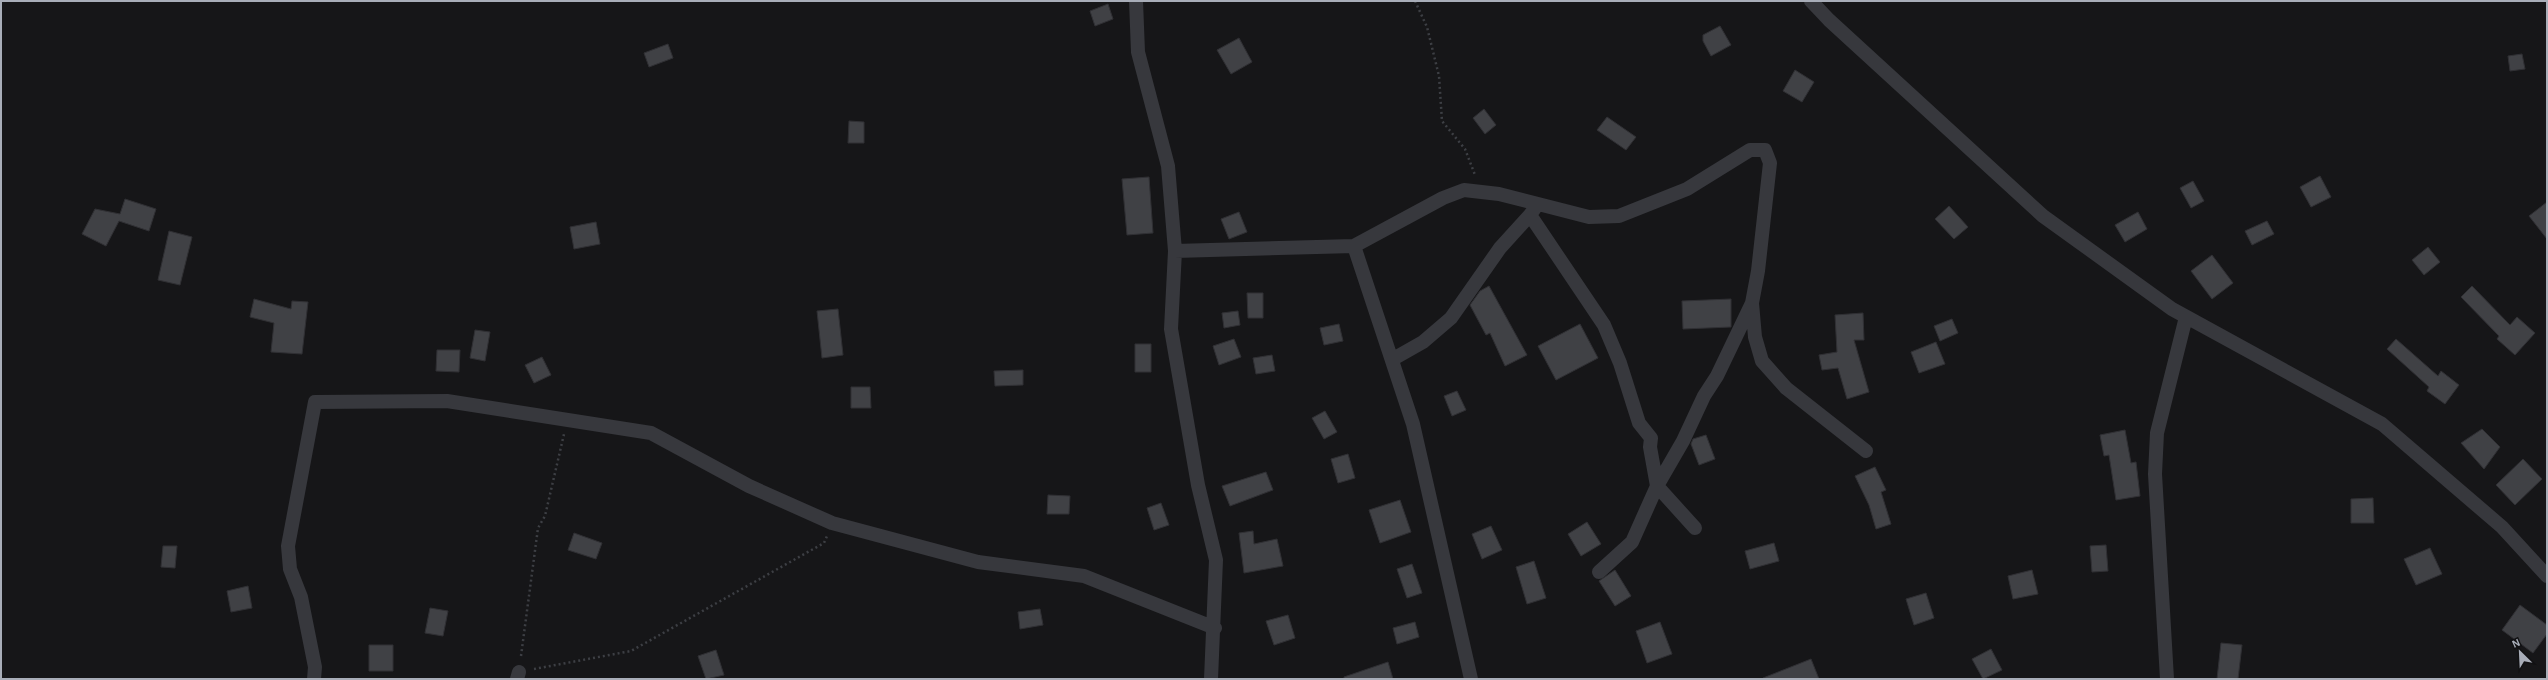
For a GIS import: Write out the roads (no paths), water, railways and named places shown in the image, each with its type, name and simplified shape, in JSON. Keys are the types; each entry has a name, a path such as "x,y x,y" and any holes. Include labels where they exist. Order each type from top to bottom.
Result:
{"street":[{"path":"1136,1 1138,52 1168,166 1175,252 1171,329 1198,485 1216,560 1215,628 1211,679"},
{"path":"1811,1 1829,20 2043,216 2186,317 2382,424 2502,527 2547,576"},
{"path":"1175,252 1354,246 1443,198 1464,190 1499,194 1533,210 1589,217 1619,216 1687,189 1750,150 1765,150 1770,163 1758,271 1752,303 1717,376 1704,396 1683,441 1657,486 1632,542 1599,572"},
{"path":"1393,359 1423,342 1451,318 1500,248 1533,210"},
{"path":"1533,210 1604,325 1620,363 1639,423 1651,438 1650,447 1657,486 1695,528"},
{"path":"1354,246 1393,359 1413,424 1471,679"},
{"path":"1752,303 1755,337 1762,361 1786,388 1866,451"},
{"path":"2167,679 2155,474 2157,433 2186,317"},
{"path":"314,679 315,667 301,597 290,569 288,546 315,402 447,401 651,433 749,486 832,523 978,562 1084,576 1215,628"}]}
